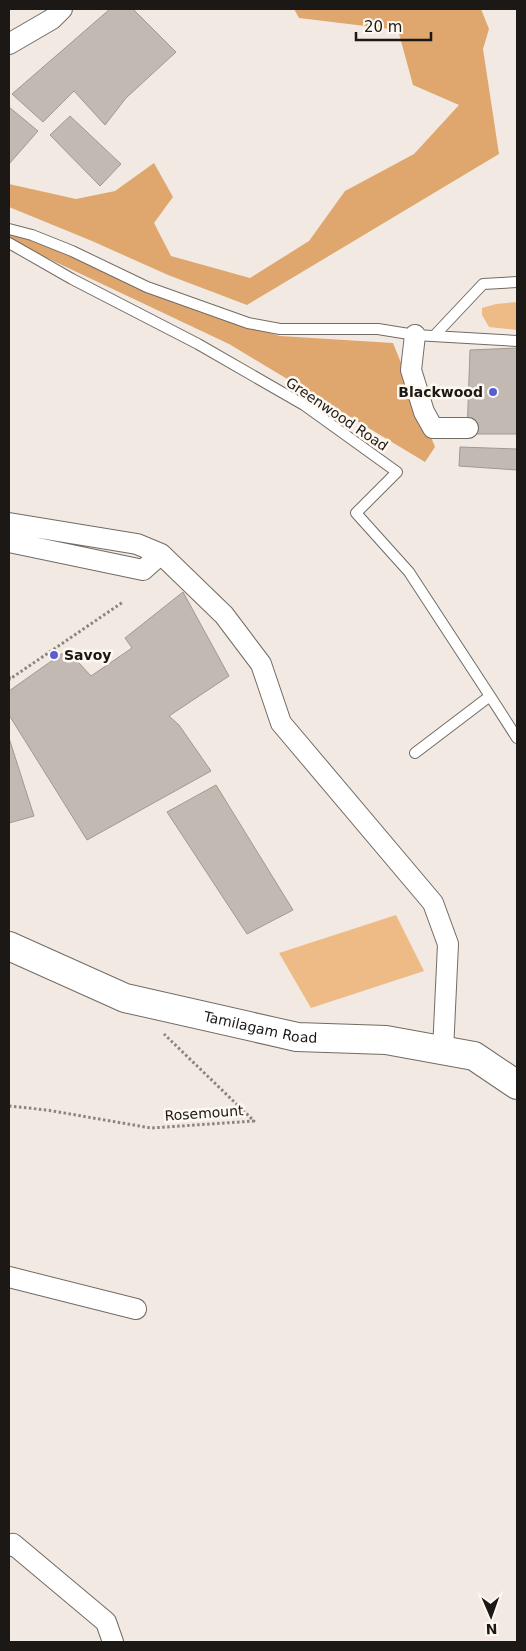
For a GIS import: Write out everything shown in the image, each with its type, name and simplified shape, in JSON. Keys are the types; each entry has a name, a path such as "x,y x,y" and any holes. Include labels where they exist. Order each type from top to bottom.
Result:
{"street":[{"path":"9,44 52,19 62,9"},
{"path":"425,335 411,370 424,412 433,428 468,428"},
{"path":"9,522 137,544 161,554 224,615 261,664 280,723 433,903 448,944 443,1051"},
{"path":"9,542 143,570 161,554"},
{"name":"Tamilagam Road","path":"9,946 126,998 297,1037 386,1040 474,1056 517,1085"},
{"path":"9,1277 136,1308"},
{"path":"9,1546 13,1544 106,1622 112,1642"}],"lane":[{"path":"9,229 32,235 72,251 147,288 248,323 280,329 378,330 517,341"},
{"name":"Greenwood Road","path":"9,243 72,279 198,344 304,406 397,472 356,513 409,572 516,738"},
{"path":"425,335 483,284 517,282"},
{"path":"414,753 490,696"}],"path":[{"path":"9,679 123,602"},
{"name":"Rosemount","path":"9,1106 47,1110 151,1128 254,1121 161,1032"}],"shaded area":[{"path":"294,9 481,9 489,29 483,49 499,154 247,305 168,275 9,207 9,184 76,199 115,191 154,163 173,197 154,223 171,256 250,278 309,241 345,191 414,154 459,105 413,85 398,30 299,18"},
{"path":"9,232 72,256 190,308 245,326 280,336 393,343 435,447 425,462 229,344 9,240"},
{"path":"517,302 517,330 489,327 482,315 482,308 496,304"},
{"path":"396,915 424,971 311,1008 279,953"}],"building":[{"path":"110,9 133,9 176,52 126,98 105,125 74,91 43,122 12,94"},
{"path":"9,107 38,131 9,164"},
{"path":"70,116 121,164 100,186 50,135"},
{"name":"Blackwood","path":"517,348 517,434 467,434 470,350"},
{"path":"460,447 517,449 517,470 459,466"},
{"path":"183,592 229,676 169,716 179,725 211,771 87,840 9,715 9,691 67,650 91,676 132,648 125,638"},
{"path":"9,738 34,816 9,823"},
{"path":"216,785 293,910 247,934 167,812"}],"place":[{"name":"Blackwood","path":"493,392"},
{"name":"Savoy","path":"54,655"}]}
